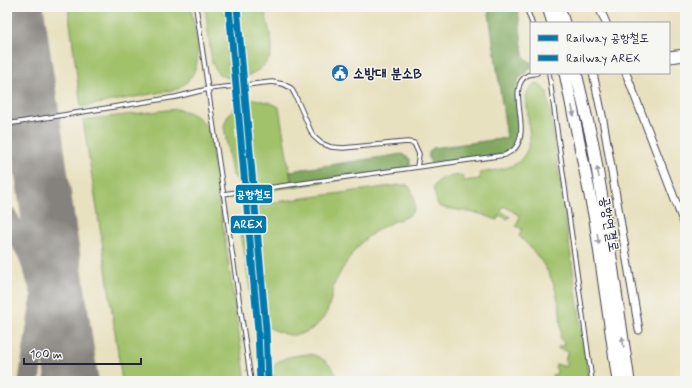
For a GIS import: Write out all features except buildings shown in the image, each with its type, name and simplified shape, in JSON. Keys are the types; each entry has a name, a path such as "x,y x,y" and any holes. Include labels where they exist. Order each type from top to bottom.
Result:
{"street":[{"path":"548,7 553,22"},
{"path":"559,7 564,22"},
{"path":"599,7 606,22"},
{"path":"670,57 685,55"},
{"name":"공항연결로","path":"565,74 595,220 618,381"},
{"name":"공항연결로","path":"576,74 594,152 604,210 628,381"},
{"path":"593,74 603,120 639,330"},
{"path":"626,74 685,226"}],"lane":[{"path":"196,7 251,381"},
{"path":"526,7 532,22"},
{"path":"223,194 505,155 515,148 520,138 522,132 517,96 518,88 527,75 532,74"},
{"path":"548,74 592,381"},
{"path":"561,74 569,93"},
{"path":"7,124 176,97 208,89 272,82 283,84 291,88 313,136 321,143 331,147 343,148 407,142 414,143 419,154 417,167"}],"green space":[{"path":"68,7 191,7 198,52 194,72 188,81 178,89 81,107"},
{"path":"205,7 264,7 272,49 270,57 265,64 258,70 240,78 223,76 216,71 212,63"},
{"path":"488,7 518,7 523,55 530,62 530,69 519,79 515,91 520,135 516,149 505,154 431,164 429,159 430,152 433,148 507,138"},
{"path":"536,83 547,91 589,381 549,381 553,374 556,375 556,364 566,367 568,362 565,361 568,351 558,349 559,346 563,346 564,343 560,339 560,312 552,279 542,263 519,236 522,229 516,226 520,216 504,206 501,211 510,217 507,219 499,215 497,220 481,214 440,207 433,188 438,181 445,177 462,175 463,181 480,179 480,173 512,166 523,157 530,140 526,95 529,89"},
{"path":"255,99 271,103 279,107 292,187 261,191 251,189 242,185 232,174 224,127 228,116 235,108 244,102"},
{"path":"176,109 186,111 195,116 203,122 209,131 246,381 122,381 83,120"},
{"path":"402,154 410,159 410,165 406,169 292,187 290,171"},
{"path":"408,185 410,188 415,203 414,210 408,216 375,232 356,248 335,282 329,306 321,321 310,330 296,335 282,333 261,322 253,309 241,232 244,222 254,210 268,203"},
{"path":"310,354 325,361 340,381 263,381 272,367 282,360 288,357"}],"taxiway":[{"path":"10,7 21,49 28,87"},
{"path":"29,381 42,294 44,248 42,184"},
{"path":"7,217 28,253 53,323 71,381"}],"runway":[{"path":"17,7 72,381"}],"rail line":[{"name":"공항철도","path":"237,7 266,329 268,381"},
{"name":"AREX","path":"229,8 258,330 260,381"}],"place":[{"name":"소방대 분소B","path":"340,73"}]}
